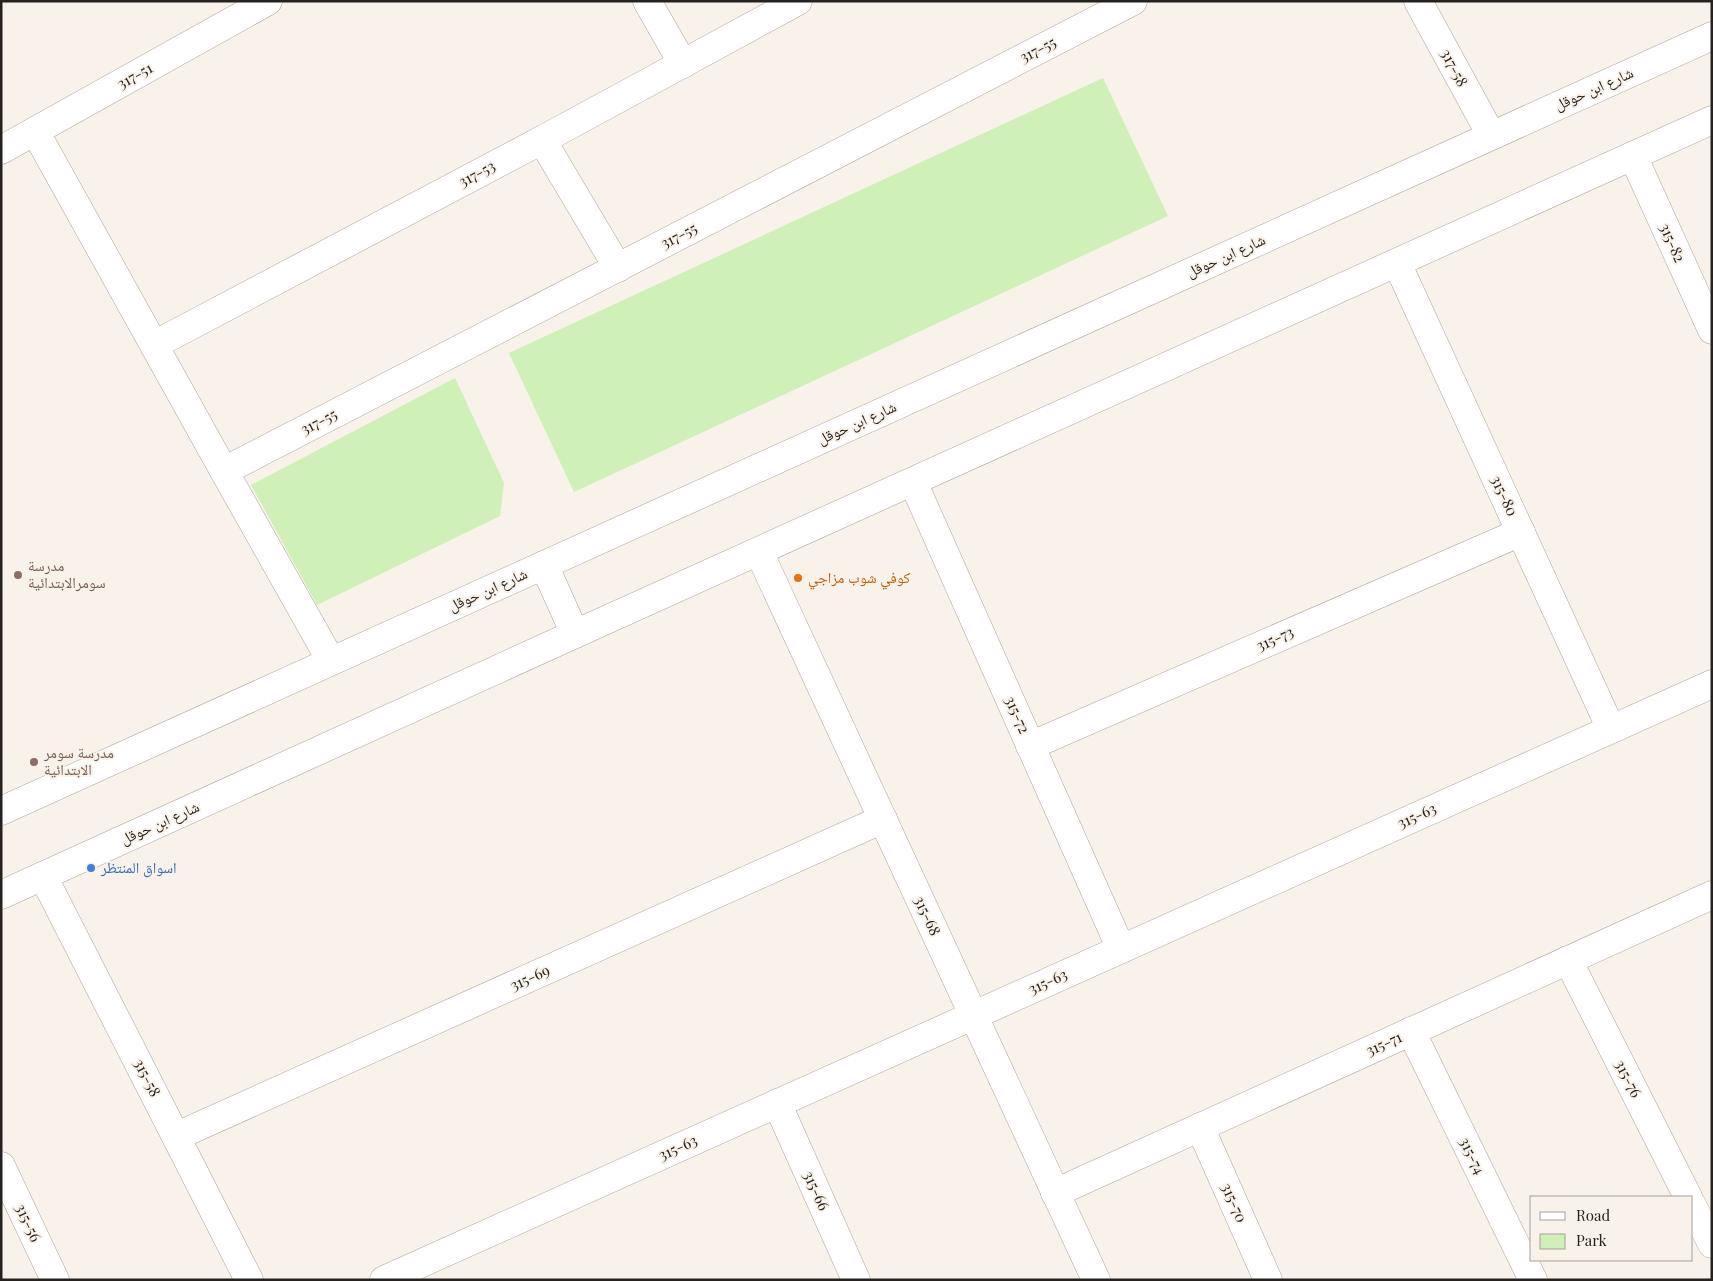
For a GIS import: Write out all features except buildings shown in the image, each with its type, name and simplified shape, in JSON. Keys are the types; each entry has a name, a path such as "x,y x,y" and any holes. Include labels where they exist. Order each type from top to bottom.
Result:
{"street":[{"name":"317-51","path":"1,150 268,1"},
{"path":"647,1 684,64"},
{"name":"317-53","path":"154,345 542,140 798,1"},
{"name":"317-55","path":"224,471 1133,1"},
{"name":"317-58","path":"1418,1 1490,135"},
{"name":"شارع ابن حوقل","path":"1,811 1712,36"},
{"name":"شارع ابن حوقل","path":"1,895 1712,120"},
{"path":"36,131 331,661"},
{"path":"542,140 618,268"},
{"name":"315-82","path":"1633,156 1712,330"},
{"name":"315-80","path":"1397,263 1611,729"},
{"name":"315-72","path":"913,482 1121,949"},
{"name":"315-73","path":"1030,746 1521,532"},
{"name":"315-68","path":"759,552 1096,1280"},
{"path":"544,565 575,634"},
{"name":"315-63","path":"384,1280 1712,684"},
{"name":"315-69","path":"176,1136 883,819"},
{"name":"315-58","path":"43,876 249,1280"},
{"name":"315-71","path":"1056,1193 1712,895"},
{"name":"315-76","path":"1568,960 1687,1196"},
{"name":"315-74","path":"1411,1031 1533,1280"},
{"name":"315-66","path":"777,1103 856,1280"},
{"name":"315-70","path":"1200,1127 1268,1280"},
{"name":"315-56","path":"1,1166 7,1194 55,1280"},
{"path":"1693,1207 1712,1244"}],"green space":[{"path":"1103,78 1168,216 574,492 509,353"},
{"path":"455,378 504,483 500,516 317,605 251,485"}],"place":[{"name":"مدرسة سومرالابتدائية","path":"18,575"},
{"name":"كوفي شوب مزاجي","path":"798,578"},
{"name":"مدرسة سومر الابتدائية","path":"34,762"},
{"name":"اسواق المنتظر","path":"91,868"}]}
